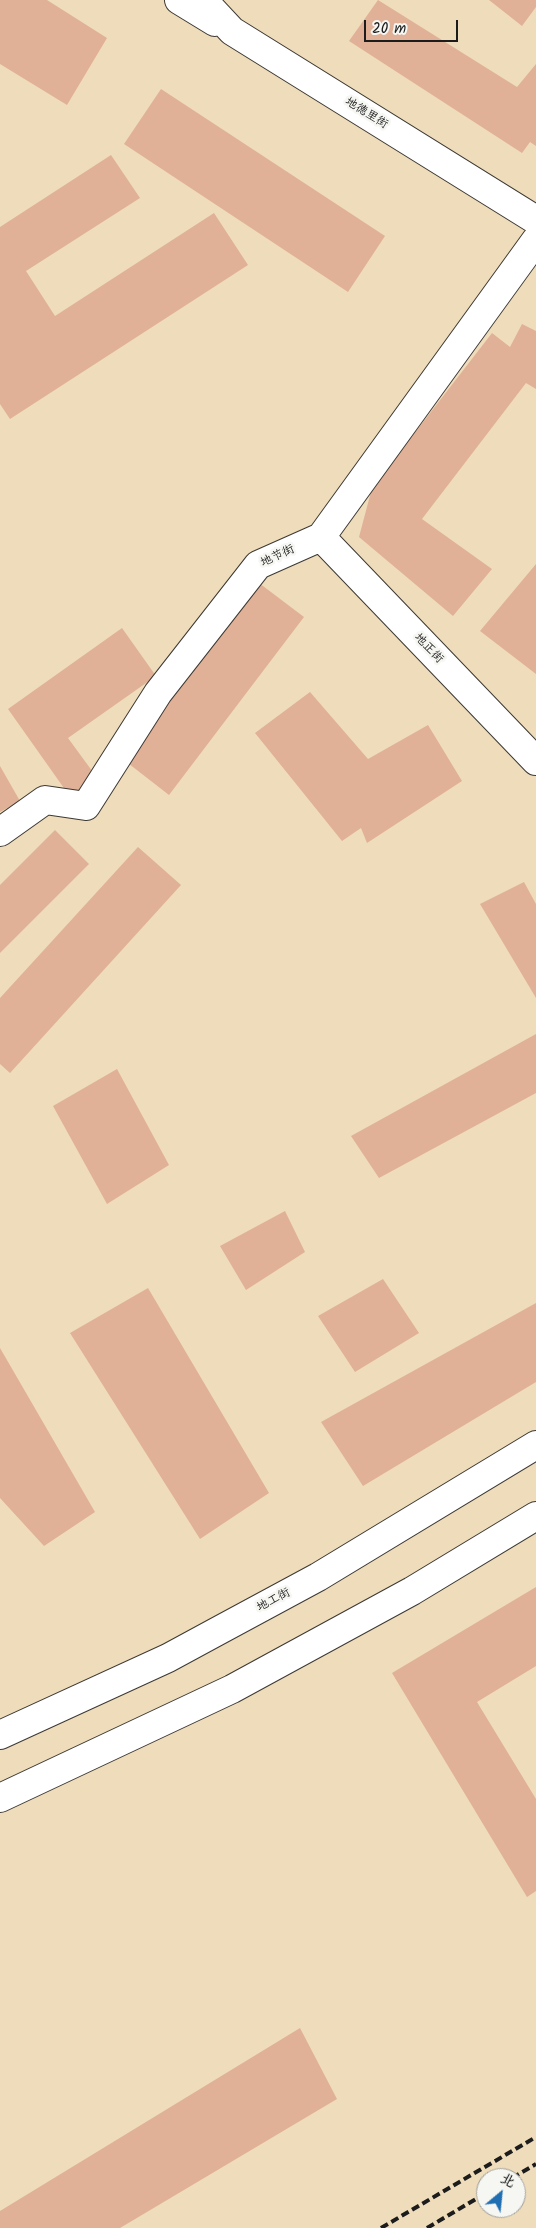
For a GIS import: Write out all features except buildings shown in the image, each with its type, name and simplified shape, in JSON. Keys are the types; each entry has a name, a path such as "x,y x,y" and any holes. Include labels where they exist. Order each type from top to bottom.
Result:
{"main road":[{"path":"179,0 232,32"},
{"name":"地德里街","path":"203,0 232,32 536,220"},
{"path":"321,537 536,240"},
{"name":"地正街","path":"321,537 536,761"},
{"name":"地节街","path":"0,832 45,800 86,806 158,693 258,565 321,537"},
{"name":"地工街","path":"0,1735 168,1658 318,1577 536,1445"},
{"path":"0,1798 232,1690 412,1591 536,1516"}],"railway":[{"path":"381,2228 536,2137"},
{"path":"526,2170 536,2164"},
{"path":"427,2228 476,2199"}]}
